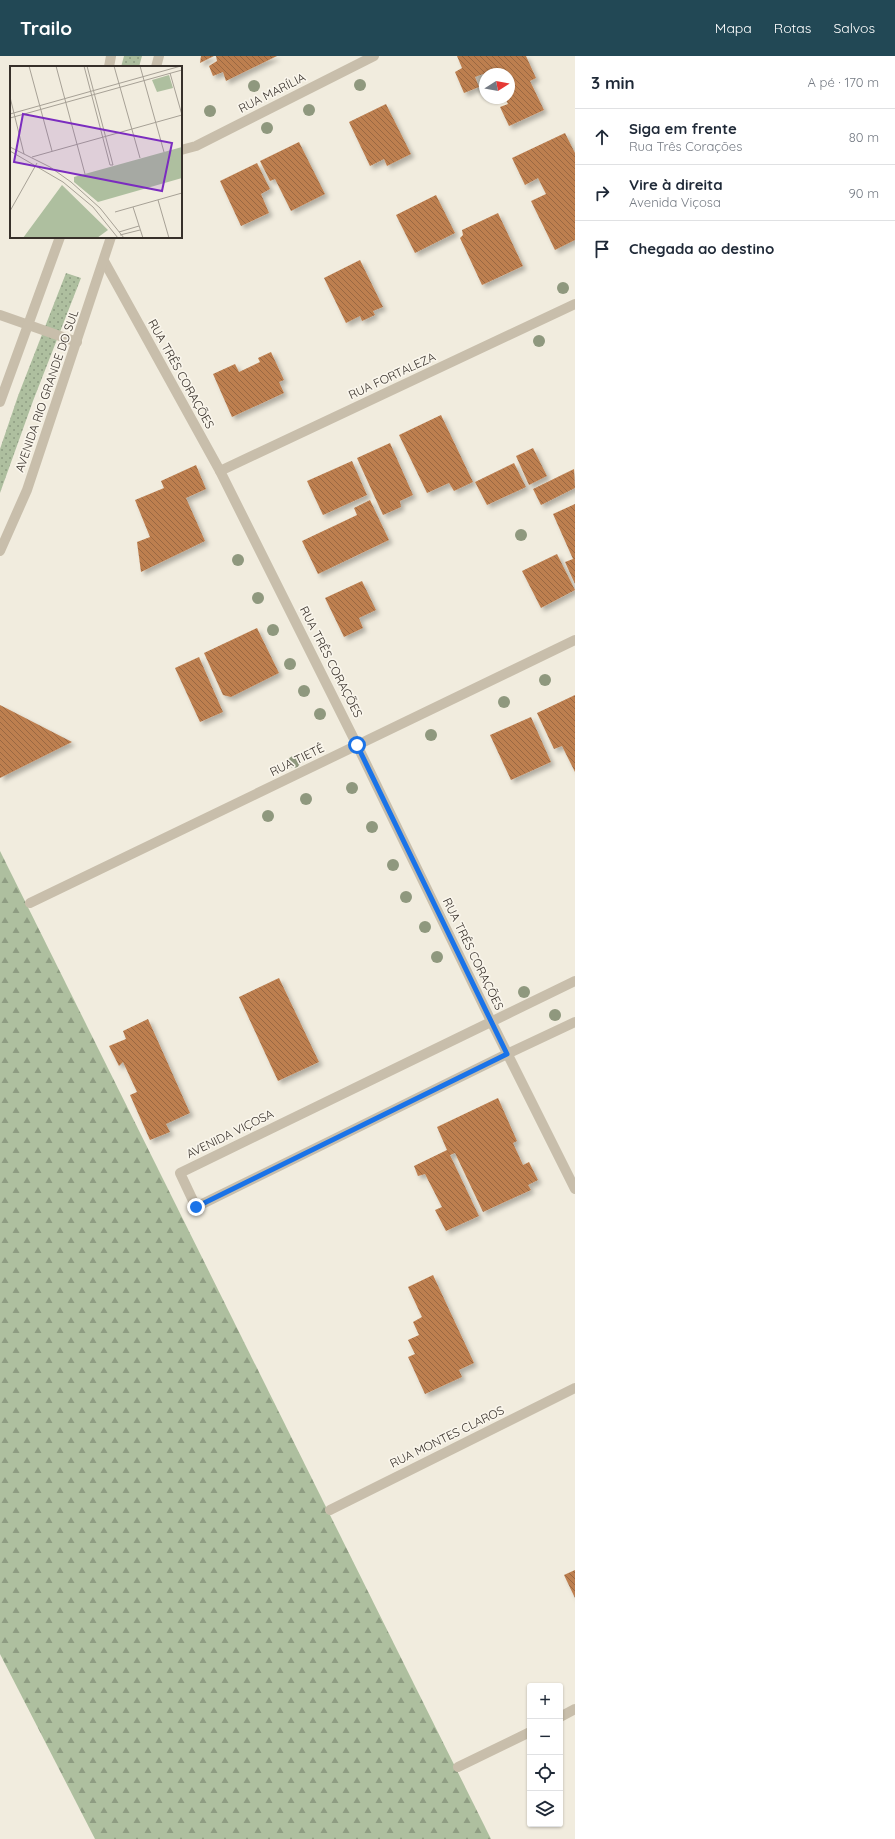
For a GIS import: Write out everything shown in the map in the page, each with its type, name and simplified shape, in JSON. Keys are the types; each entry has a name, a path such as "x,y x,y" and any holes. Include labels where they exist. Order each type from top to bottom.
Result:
{"street":[{"path":"109,66 111,56"},
{"path":"156,66 159,56"},
{"name":"RUA MARÍLIA","path":"182,150 196,146 374,56"},
{"path":"0,402 60,238"},
{"name":"AVENIDA RIO GRANDE DO SUL","path":"0,551 27,490 111,238"},
{"name":"RUA TRÊS CORAÇÕES","path":"104,261 220,471 357,745 490,1021 575,1189"},
{"name":"RUA FORTALEZA","path":"220,471 575,304"},
{"path":"0,315 77,342"},
{"name":"RUA TIETÊ","path":"30,903 575,640"},
{"name":"AVENIDA VIÇOSA","path":"575,981 180,1173 196,1207 575,1022"},
{"name":"RUA MONTES CLAROS","path":"330,1510 575,1388"},
{"path":"563,1715 575,1709"},
{"path":"458,1767 527,1733"}],"green space":[{"path":"124,56 142,56 139,66 121,66"},
{"path":"66,273 81,278 33,401 0,493 0,449 18,396"},
{"path":"0,851 491,1839 95,1839 0,1654"}],"building":[{"path":"201,56 214,56 200,63"},
{"path":"216,56 277,56 226,81 223,72 213,76 209,66 217,61"},
{"path":"457,56 526,56 536,78 530,81 544,110 509,126 500,107 508,104 515,104 515,68 479,68 479,76 475,77 479,87 464,93 455,72 462,68"},
{"path":"386,104 411,154 387,166 384,159 370,166 349,122"},
{"path":"565,133 575,153 575,240 555,250 531,201 546,194 538,178 525,185 512,158"},
{"path":"299,142 325,194 291,211 275,179 270,181 260,161"},
{"path":"257,163 270,189 261,194 269,213 241,226 220,181"},
{"path":"436,195 455,233 415,253 396,215"},
{"path":"498,213 523,266 482,285 460,238 463,235 462,230"},
{"path":"360,260 383,307 373,311 375,315 362,321 360,316 346,323 324,278"},
{"path":"271,352 284,380 279,382 284,393 232,417 213,374 235,364 239,372 260,362 258,358"},
{"path":"441,415 473,482 454,491 449,483 427,493 399,435"},
{"path":"390,443 413,495 400,501 401,507 383,515 357,458"},
{"path":"533,448 547,476 529,485 516,456"},
{"path":"352,461 367,495 323,515 307,481"},
{"path":"514,463 526,487 487,505 475,482"},
{"path":"196,465 206,489 186,498 205,541 141,572 137,542 150,537 135,500 164,488 161,481"},
{"path":"574,469 575,488 541,505 533,489"},
{"path":"370,500 389,540 318,574 302,541 357,515 354,508"},
{"path":"575,504 575,584 565,562 573,559 553,514"},
{"path":"557,554 575,590 541,608 522,571"},
{"path":"362,581 376,610 359,618 363,628 344,637 325,598"},
{"path":"257,628 279,673 231,697 223,695 204,653"},
{"path":"199,657 223,712 200,722 175,668"},
{"path":"575,695 575,772 562,746 554,749 537,713"},
{"path":"0,705 72,742 0,778"},
{"path":"531,717 551,762 511,780 490,735"},
{"path":"279,978 319,1062 278,1081 239,997"},
{"path":"148,1019 190,1113 166,1124 170,1132 150,1140 130,1095 137,1092 123,1062 119,1066 109,1046 126,1039 123,1031"},
{"path":"498,1098 517,1141 513,1143 523,1165 529,1162 538,1180 528,1185 531,1190 483,1212 455,1153 450,1155 479,1216 446,1231 435,1210 442,1207 425,1174 418,1176 414,1166 447,1150 437,1127"},
{"path":"433,1275 474,1363 459,1370 462,1377 425,1394 408,1357 415,1354 408,1340 419,1335 413,1322 422,1317 408,1287"},
{"path":"575,1570 575,1598 564,1575"}],"route":[{"path":"196,1207 507,1054 357,745"}]}
